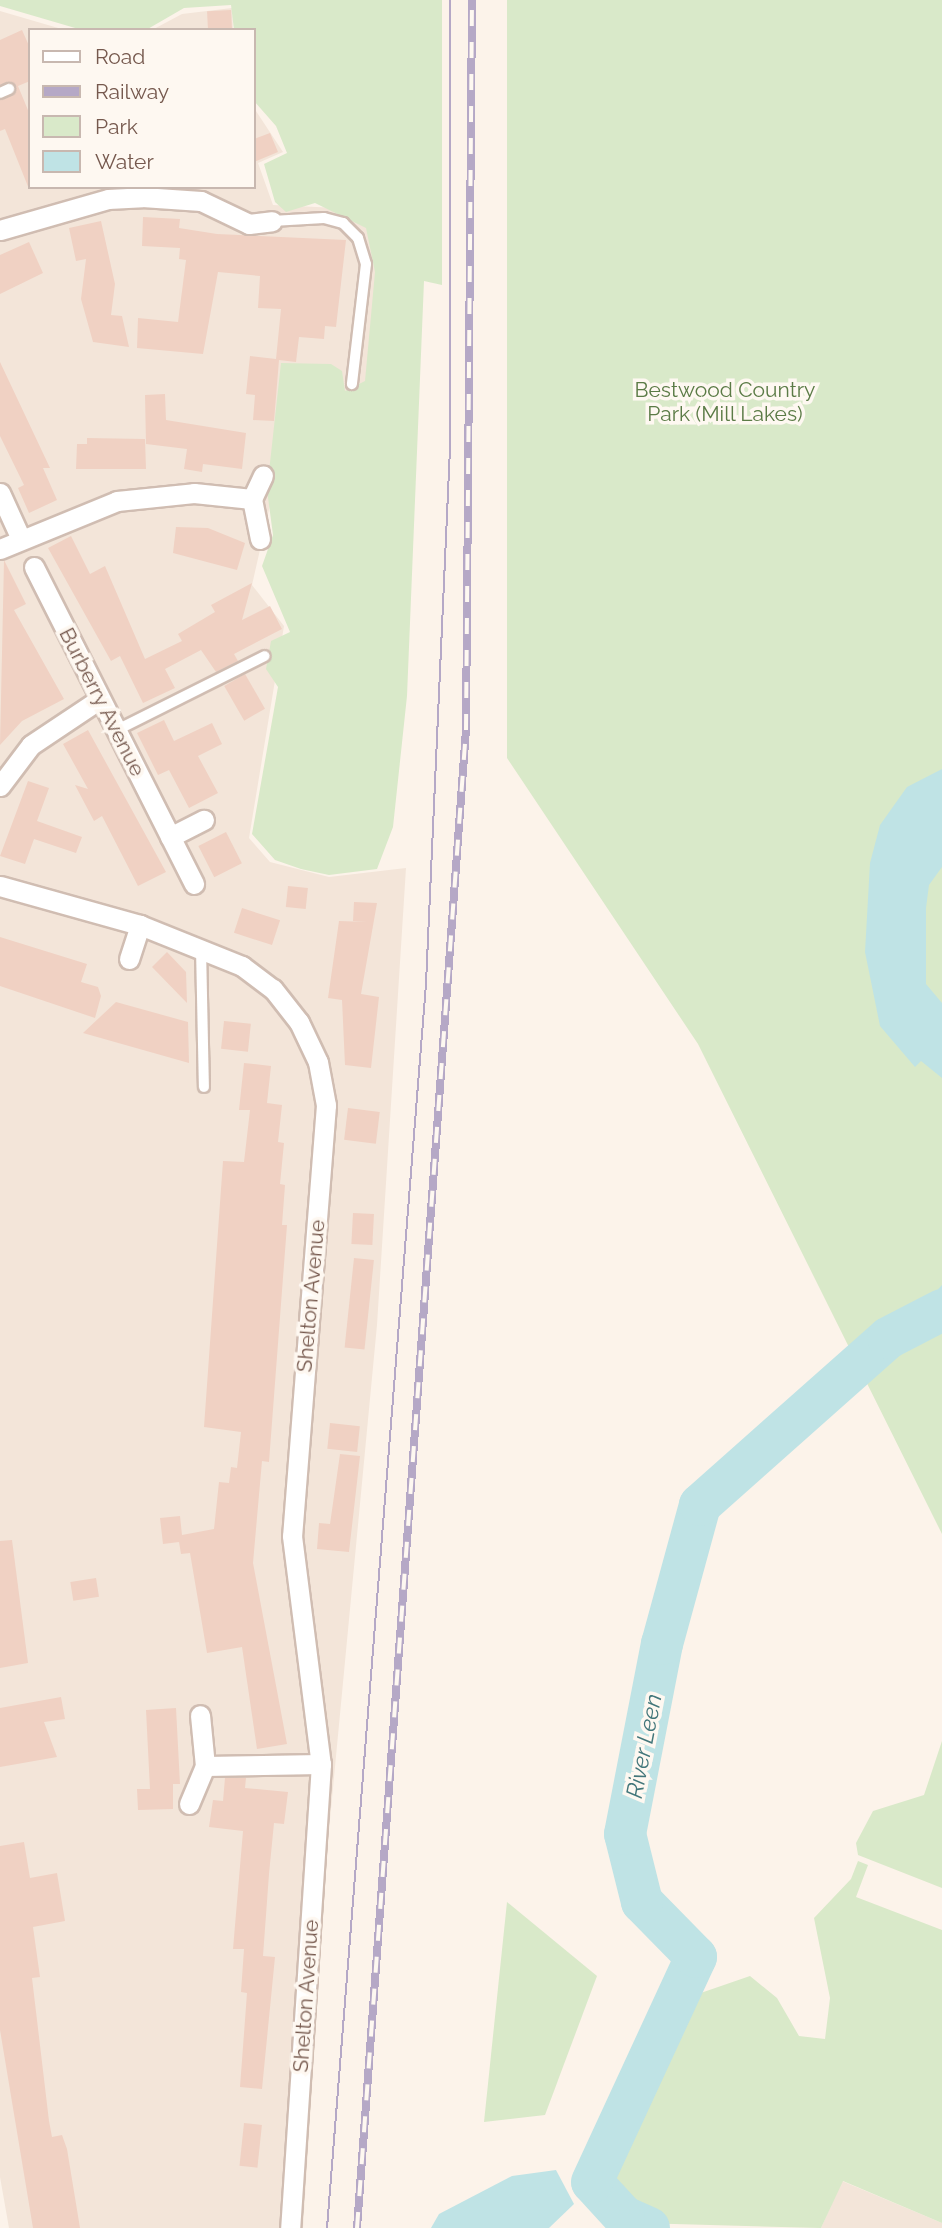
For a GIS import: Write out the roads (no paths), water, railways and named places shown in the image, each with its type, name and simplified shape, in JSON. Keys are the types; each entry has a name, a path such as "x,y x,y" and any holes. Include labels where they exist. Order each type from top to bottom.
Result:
{"street":[{"path":"0,230 108,193 203,194 236,222 272,222"},
{"path":"260,539 252,499 263,475"},
{"path":"0,493 21,539"},
{"path":"0,549 84,511 154,494 252,499"},
{"name":"Burberry Avenue","path":"34,567 194,884"},
{"path":"0,786 31,745 100,699"},
{"path":"170,837 204,820"},
{"name":"Shelton Avenue","path":"0,886 140,925 201,947 273,989 299,1022 318,1062 326,1105 292,1536 321,1764 290,2228"},
{"path":"129,959 140,925"},
{"path":"189,1804 205,1766 200,1715"},
{"path":"205,1766 321,1764"}],"lane":[{"path":"272,222 324,218 343,223 358,238 366,264 352,384"},
{"path":"117,730 265,656"},
{"path":"201,947 204,1087"}],"water":[{"path":"942,769 942,867 929,885 926,908 926,984 942,1003 942,1078 921,1061 915,1067 880,1026 865,952 870,863 880,825 907,787"},
{"path":"942,1285 942,1330 930,1336 911,1306 930,1298"},
{"path":"556,2170 574,2204 549,2228 431,2228 439,2214 512,2176"}],"waterway":[{"name":"River Leen","path":"649,2228 624,2217 592,2182 696,1957 642,1902 625,1834 662,1644 700,1505 888,1338 942,1310"}],"tram line":[{"path":"327,2228 426,983 450,448 450,0"}],"railway":[{"path":"357,2228 466,730 472,0"}],"park label":[{"name":"Bestwood Country Park (Mill Lakes)","path":"725,402"}]}
